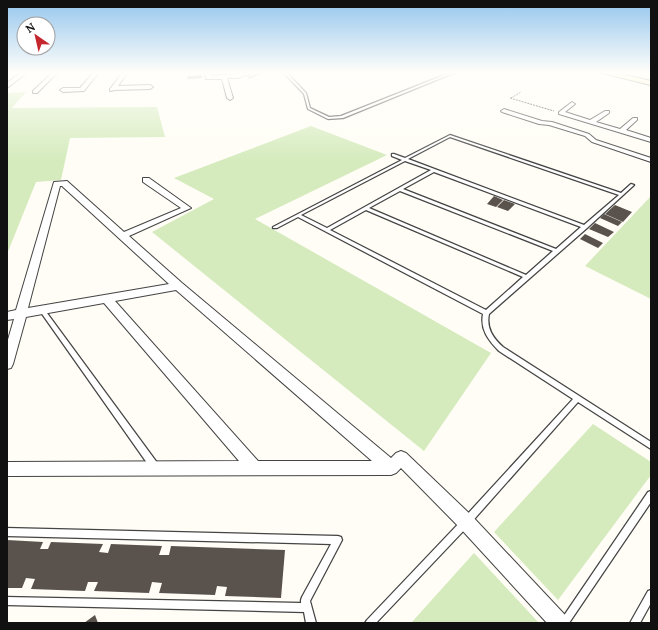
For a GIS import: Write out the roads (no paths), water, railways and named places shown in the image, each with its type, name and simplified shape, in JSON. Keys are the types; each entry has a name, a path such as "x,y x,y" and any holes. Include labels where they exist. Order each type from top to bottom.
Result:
{"street":[{"path":"572,104 561,113 651,140"},
{"path":"504,111 541,123 550,123 587,135 594,141 651,160"},
{"path":"591,122 607,112"},
{"path":"621,131 635,119"},
{"path":"122,236 187,208 146,180"},
{"path":"7,364 57,184 64,183 178,286 391,468"},
{"path":"7,316 178,286"},
{"path":"107,299 254,468"},
{"path":"7,469 391,468 401,458 466,522 559,623"}],"lane":[{"path":"307,101 309,108 329,118 342,118 383,101"},
{"path":"276,227 450,136 622,194"},
{"path":"393,155 584,227"},
{"path":"327,230 434,170"},
{"path":"632,185 486,313 484,319 487,332 501,349 651,446"},
{"path":"399,189 557,251"},
{"path":"366,208 527,277"},
{"path":"298,215 486,313"},
{"path":"42,310 156,469"},
{"path":"370,623 466,522 578,398"},
{"path":"564,623 651,495"},
{"path":"7,532 338,540 305,600 311,623"},
{"path":"635,623 651,594"},
{"path":"7,601 307,608"}]}
